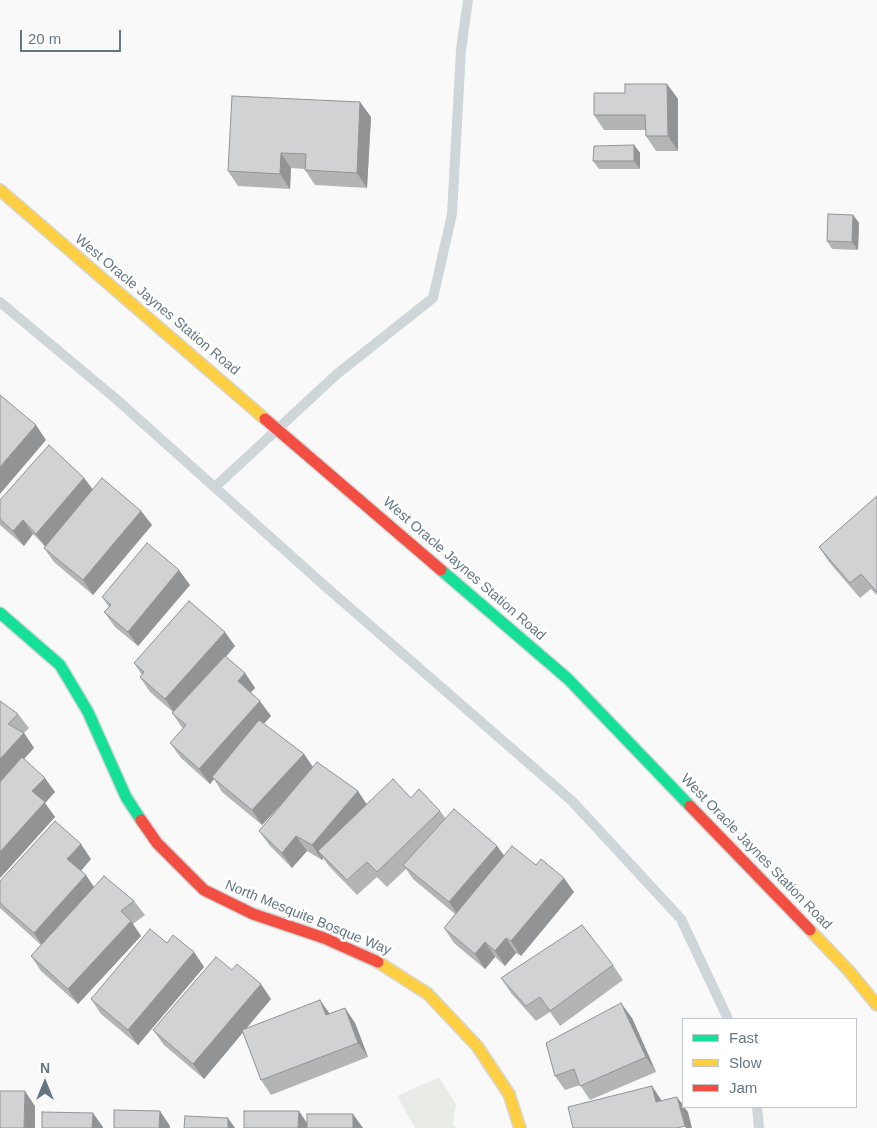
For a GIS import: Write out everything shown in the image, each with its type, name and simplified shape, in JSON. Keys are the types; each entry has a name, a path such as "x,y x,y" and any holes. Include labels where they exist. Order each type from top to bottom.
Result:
{"street":[{"name":"West Oracle Jaynes Station Road","path":"0,190 568,679 849,971 877,1005"},
{"name":"North Mesquite Bosque Way","path":"0,613 60,665 88,712 126,797 157,843 204,890 253,914 324,938 386,965 428,994 477,1046 510,1094 520,1128"}],"shaded area":[{"path":"439,1077 456,1104 453,1124 456,1128 415,1128 397,1096"}],"building":[{"path":"625,84 667,84 668,136 646,136 645,115 594,115 594,93 625,93"},
{"path":"232,96 360,102 357,173 305,170 306,154 281,153 280,174 228,171"},
{"path":"634,145 634,161 593,161 594,146"},
{"path":"828,214 853,215 852,242 827,241"},
{"path":"0,395 36,425 0,467"},
{"path":"49,445 84,478 36,534 23,520 13,531 0,519 0,500"},
{"path":"102,478 141,511 83,580 44,548"},
{"path":"877,496 877,592 861,574 850,583 819,547"},
{"path":"147,543 179,570 128,632 104,612 111,605 102,597"},
{"path":"189,601 225,632 165,699 140,677 144,672 134,663"},
{"path":"225,656 245,673 238,681 260,701 199,769 170,743 186,725 172,713"},
{"path":"0,701 18,714 8,724 24,733 0,759"},
{"path":"259,720 304,754 252,810 212,777"},
{"path":"22,757 45,778 32,791 45,802 0,852 0,782"},
{"path":"317,762 358,791 312,845 296,836 282,853 259,831"},
{"path":"393,779 411,798 419,789 440,811 377,872 367,862 347,880 318,851"},
{"path":"454,809 497,846 449,902 403,865"},
{"path":"55,821 81,844 67,859 86,875 34,933 0,903 0,881"},
{"path":"512,846 536,865 541,859 564,878 511,941 506,938 495,951 485,942 475,954 444,928"},
{"path":"104,876 134,901 121,911 131,921 68,989 31,956"},
{"path":"582,925 613,965 550,1011 540,997 526,1006 501,978"},
{"path":"150,929 167,943 173,935 194,952 128,1030 91,999"},
{"path":"216,957 232,970 237,964 261,984 193,1064 153,1030"},
{"path":"320,1000 326,1015 345,1008 358,1043 261,1080 242,1030"},
{"path":"621,1003 646,1057 580,1086 574,1069 555,1076 546,1043"},
{"path":"652,1086 656,1102 677,1097 685,1126 677,1128 573,1128 568,1107"},
{"path":"0,1091 25,1091 24,1128 0,1128"},
{"path":"114,1110 160,1111 159,1128 114,1128"},
{"path":"244,1111 299,1111 298,1128 244,1128"},
{"path":"42,1112 93,1113 92,1128 42,1128"},
{"path":"307,1114 353,1114 353,1128 307,1128"},
{"path":"185,1116 228,1118 228,1128 184,1128"}],"waterway":[{"path":"215,487 337,374 433,298 452,214 461,50 468,0"},
{"path":"0,302 115,398 326,587 572,801 681,919 728,1018"},
{"path":"757,1108 759,1128"}],"traffic: fast":[{"path":"441,570 568,679 690,806"},
{"path":"0,613 60,665 88,712 126,797 141,820"}],"traffic: slow":[{"path":"0,190 265,419"},
{"path":"810,930 849,971 877,1005"},
{"path":"378,962 428,994 477,1046 509,1094 520,1128"}],"traffic: jam":[{"path":"265,419 441,570"},
{"path":"690,806 810,930"},
{"path":"141,820 157,843 204,890 253,914 324,938 378,962"}]}
